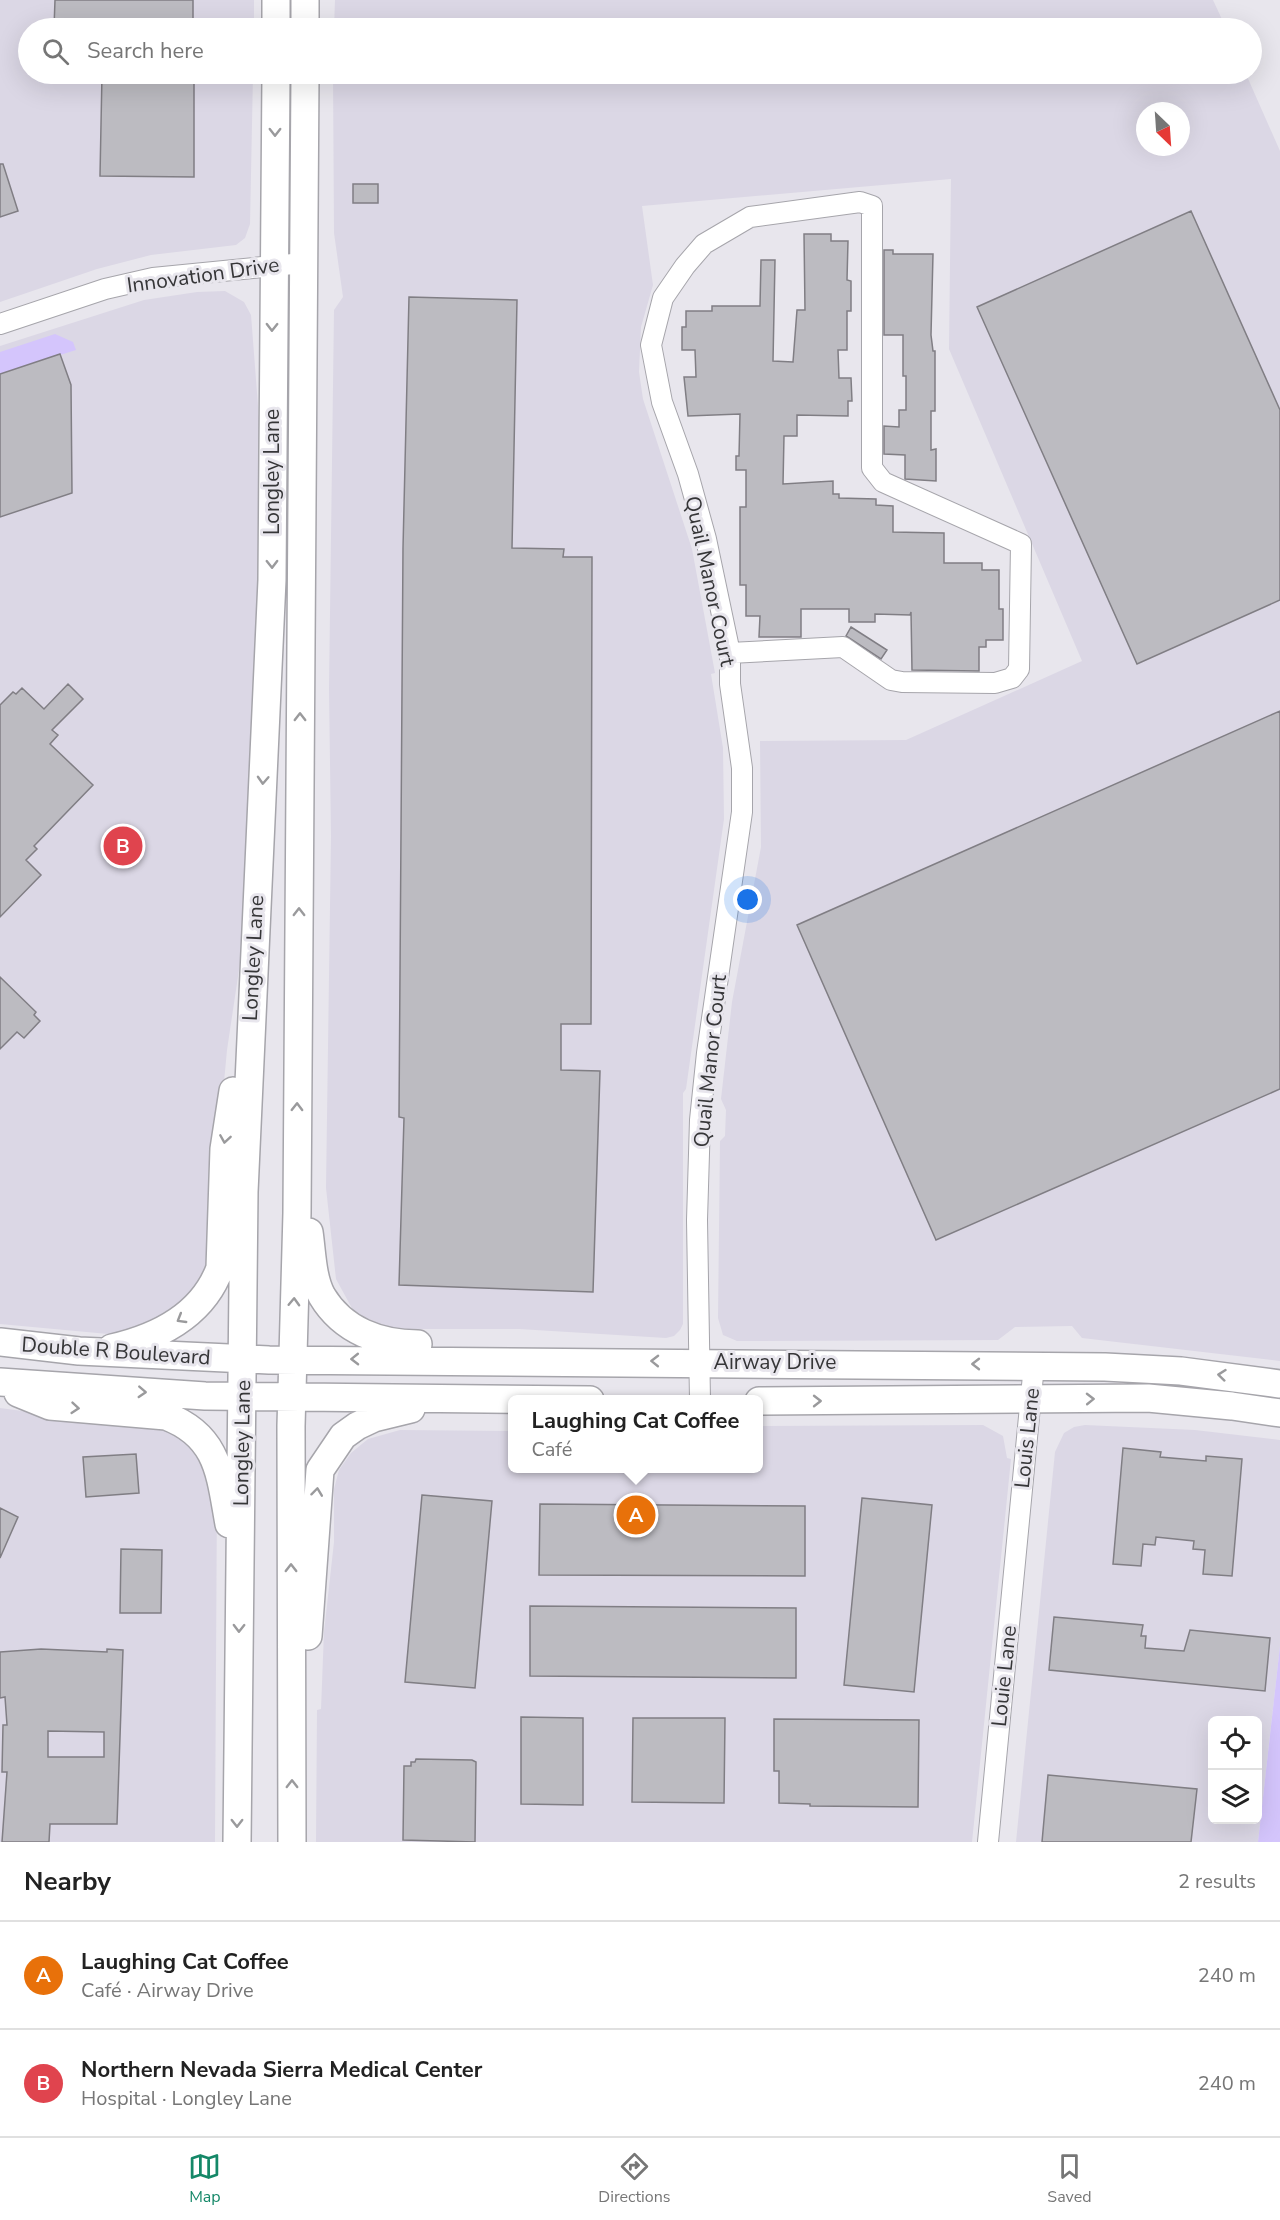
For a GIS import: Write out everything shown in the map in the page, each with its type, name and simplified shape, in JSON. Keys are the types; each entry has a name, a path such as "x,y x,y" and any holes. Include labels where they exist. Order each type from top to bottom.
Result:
{"main road":[{"path":"276,0 276,18"},
{"path":"305,18 306,0"},
{"name":"Longley Lane","path":"237,1842 240,1588 267,1397 268,1360 244,1192 249,1042 271,635 276,84"},
{"name":"Longley Lane","path":"292,1842 292,1737 267,1397 268,1360 297,1149 305,84"},
{"path":"79,1351 114,1347 156,1333 189,1314 201,1304 214,1286 220,1268 224,1149 232,1095 249,1042"},
{"path":"297,1149 315,1274 322,1296 350,1326 368,1337 389,1342 558,1344 598,1353 614,1361"},
{"name":"Double R Boulevard","path":"0,1342 79,1351 268,1360"},
{"name":"Airway Drive","path":"268,1360 1034,1365 1181,1371 1280,1384"},
{"path":"0,1384 50,1406 166,1416 183,1423 196,1432 208,1447 219,1469 240,1588"},
{"name":"Double R Boulevard","path":"0,1384 267,1397"},
{"path":"267,1397 508,1399"},
{"name":"Airway Drive","path":"763,1401 1148,1398 1280,1413"},
{"path":"292,1737 303,1705 316,1496 321,1470 330,1453 343,1436 374,1418 404,1410 488,1399"}],"street":[{"name":"Quail Manor Court","path":"700,1395 697,1220 700,1120 707,1053 742,812 742,768 730,684 730,653 706,539 688,474 662,402 651,345 663,298 685,266 704,244 750,217 860,202 872,206 872,468 883,482 1021,544 1019,669 1012,678 995,683 902,682 891,680 843,647 730,653"},
{"name":"Innovation Drive","path":"0,324 105,289 153,278 303,263"},
{"name":"Louis Lane","path":"1020,1510 1034,1365"},
{"name":"Louie Lane","path":"988,1842 1020,1510"}],"shaded area":[{"path":"0,0 254,0 254,18 18,18 18,84 253,84 250,224 245,238 236,245 151,255 97,269 0,302"},
{"path":"335,0 1213,0 1221,18 334,18"},
{"path":"333,84 1250,84 1280,151 1280,1361 1082,1338 1072,1326 1015,1327 998,1340 737,1341 723,1335 718,1318 720,1141 725,1136 726,1110 721,1099 732,1002 761,847 760,741 906,740 1082,661 949,349 951,179 642,206 653,285 641,327 639,372 643,399 692,549 715,673 711,674 723,748 724,819 686,1089 683,1093 683,1324 680,1330 674,1336 666,1338 519,1329 390,1329 354,1312 336,1279 326,1188 334,310 343,297 334,233"},
{"path":"225,291 244,302 251,315 260,432 256,682 240,963 227,1050 219,1136 215,1255 186,1308 119,1335 0,1324 0,346 144,300 197,292"},
{"path":"55,334 73,342 76,350 0,374 0,352"},
{"path":"0,1408 67,1417 144,1420 190,1438 217,1490 215,1842 0,1842"},
{"path":"983,1425 1003,1436 1007,1458 1011,1459 972,1842 316,1842 317,1710 321,1709 324,1632 334,1542 334,1489 339,1470 351,1453 368,1439 400,1430 508,1431 508,1473 763,1473 763,1426"},
{"path":"1085,1425 1195,1430 1280,1440 1280,1646 1262,1806 1262,1716 1208,1716 1208,1824 1260,1824 1258,1842 1016,1842 1055,1452 1064,1433 1074,1427"},
{"path":"1280,1646 1280,1842 1258,1842 1260,1824 1262,1824"}],"building":[{"path":"55,0 193,0 193,18 54,18"},
{"path":"102,84 194,84 194,177 100,176"},
{"path":"0,164 3,164 18,211 0,217"},
{"path":"353,184 378,184 378,203 353,203"},
{"path":"1191,211 1280,410 1280,600 1137,664 977,307"},
{"path":"804,234 831,234 831,241 848,241 847,280 851,281 851,311 847,311 847,350 838,350 839,378 851,378 852,401 848,401 848,416 797,415 797,436 784,436 783,484 833,481 833,494 839,494 839,498 876,499 876,505 893,506 893,532 944,533 944,563 982,563 982,570 999,570 999,609 1003,609 1003,640 986,640 986,647 979,647 979,671 912,670 911,612 910,615 875,614 875,622 849,622 849,609 801,609 801,637 759,637 760,616 746,616 746,585 740,585 740,507 746,507 746,470 736,470 736,456 739,456 740,414 688,416 684,377 696,377 695,350 682,350 682,327 686,327 686,311 712,311 712,306 760,306 761,260 775,260 773,361 793,362 797,310 805,310"},
{"path":"884,250 893,250 893,254 933,254 931,335 933,351 935,351 935,411 931,411 931,450 936,449 936,481 905,479 905,455 884,454 884,426 899,427 899,410 906,410 906,376 903,376 903,335 884,335"},
{"path":"409,297 517,300 512,548 564,549 563,557 592,557 591,1024 561,1024 561,1070 600,1071 593,1292 399,1285 404,1118 399,1117 403,548"},
{"path":"60,354 71,385 72,493 0,517 0,374"},
{"path":"851,627 887,650 881,659 846,636"},
{"path":"68,684 83,699 52,730 58,735 50,744 93,785 34,846 37,849 26,860 41,875 0,917 0,705 13,692 16,694 22,688 44,709"},
{"path":"1280,711 1280,1089 936,1240 797,925"},
{"path":"0,977 36,1012 34,1015 40,1021 24,1038 17,1032 0,1049"},
{"path":"1123,1448 1161,1452 1160,1457 1206,1461 1206,1456 1242,1459 1232,1576 1203,1574 1205,1550 1193,1549 1194,1541 1156,1537 1155,1545 1143,1544 1141,1566 1113,1564"},
{"path":"136,1454 139,1493 86,1497 83,1457"},
{"path":"422,1495 492,1501 475,1688 405,1682"},
{"path":"862,1498 932,1505 914,1692 844,1685"},
{"path":"540,1504 805,1506 805,1576 539,1575"},
{"path":"0,1508 18,1517 0,1558"},
{"path":"121,1549 162,1550 161,1613 120,1613"},
{"path":"530,1606 796,1608 796,1678 530,1676"},
{"path":"1054,1617 1143,1625 1141,1636 1146,1636 1145,1648 1184,1651 1190,1630 1270,1638 1265,1691 1049,1670"},
{"path":"41,1649 107,1652 107,1649 123,1650 117,1824 50,1824 49,1842 2,1842 7,1772 2,1772 3,1725 7,1725 5,1697 0,1698 0,1652","holes":["48,1731 104,1732 104,1757 48,1757"]},
{"path":"521,1717 583,1718 583,1805 521,1804"},
{"path":"633,1718 725,1718 724,1803 632,1802"},
{"path":"774,1719 919,1720 918,1807 810,1806 810,1804 779,1803 779,1771 774,1771"},
{"path":"416,1759 476,1762 475,1842 403,1840 404,1766 411,1766 411,1762 415,1762"},
{"path":"1048,1775 1197,1789 1191,1842 1042,1842"}],"place":[{"name":"Northern Nevada Sierra Medical Center","path":"123,846"},
{"name":"Laughing Cat Coffee","path":"636,1515"}]}
